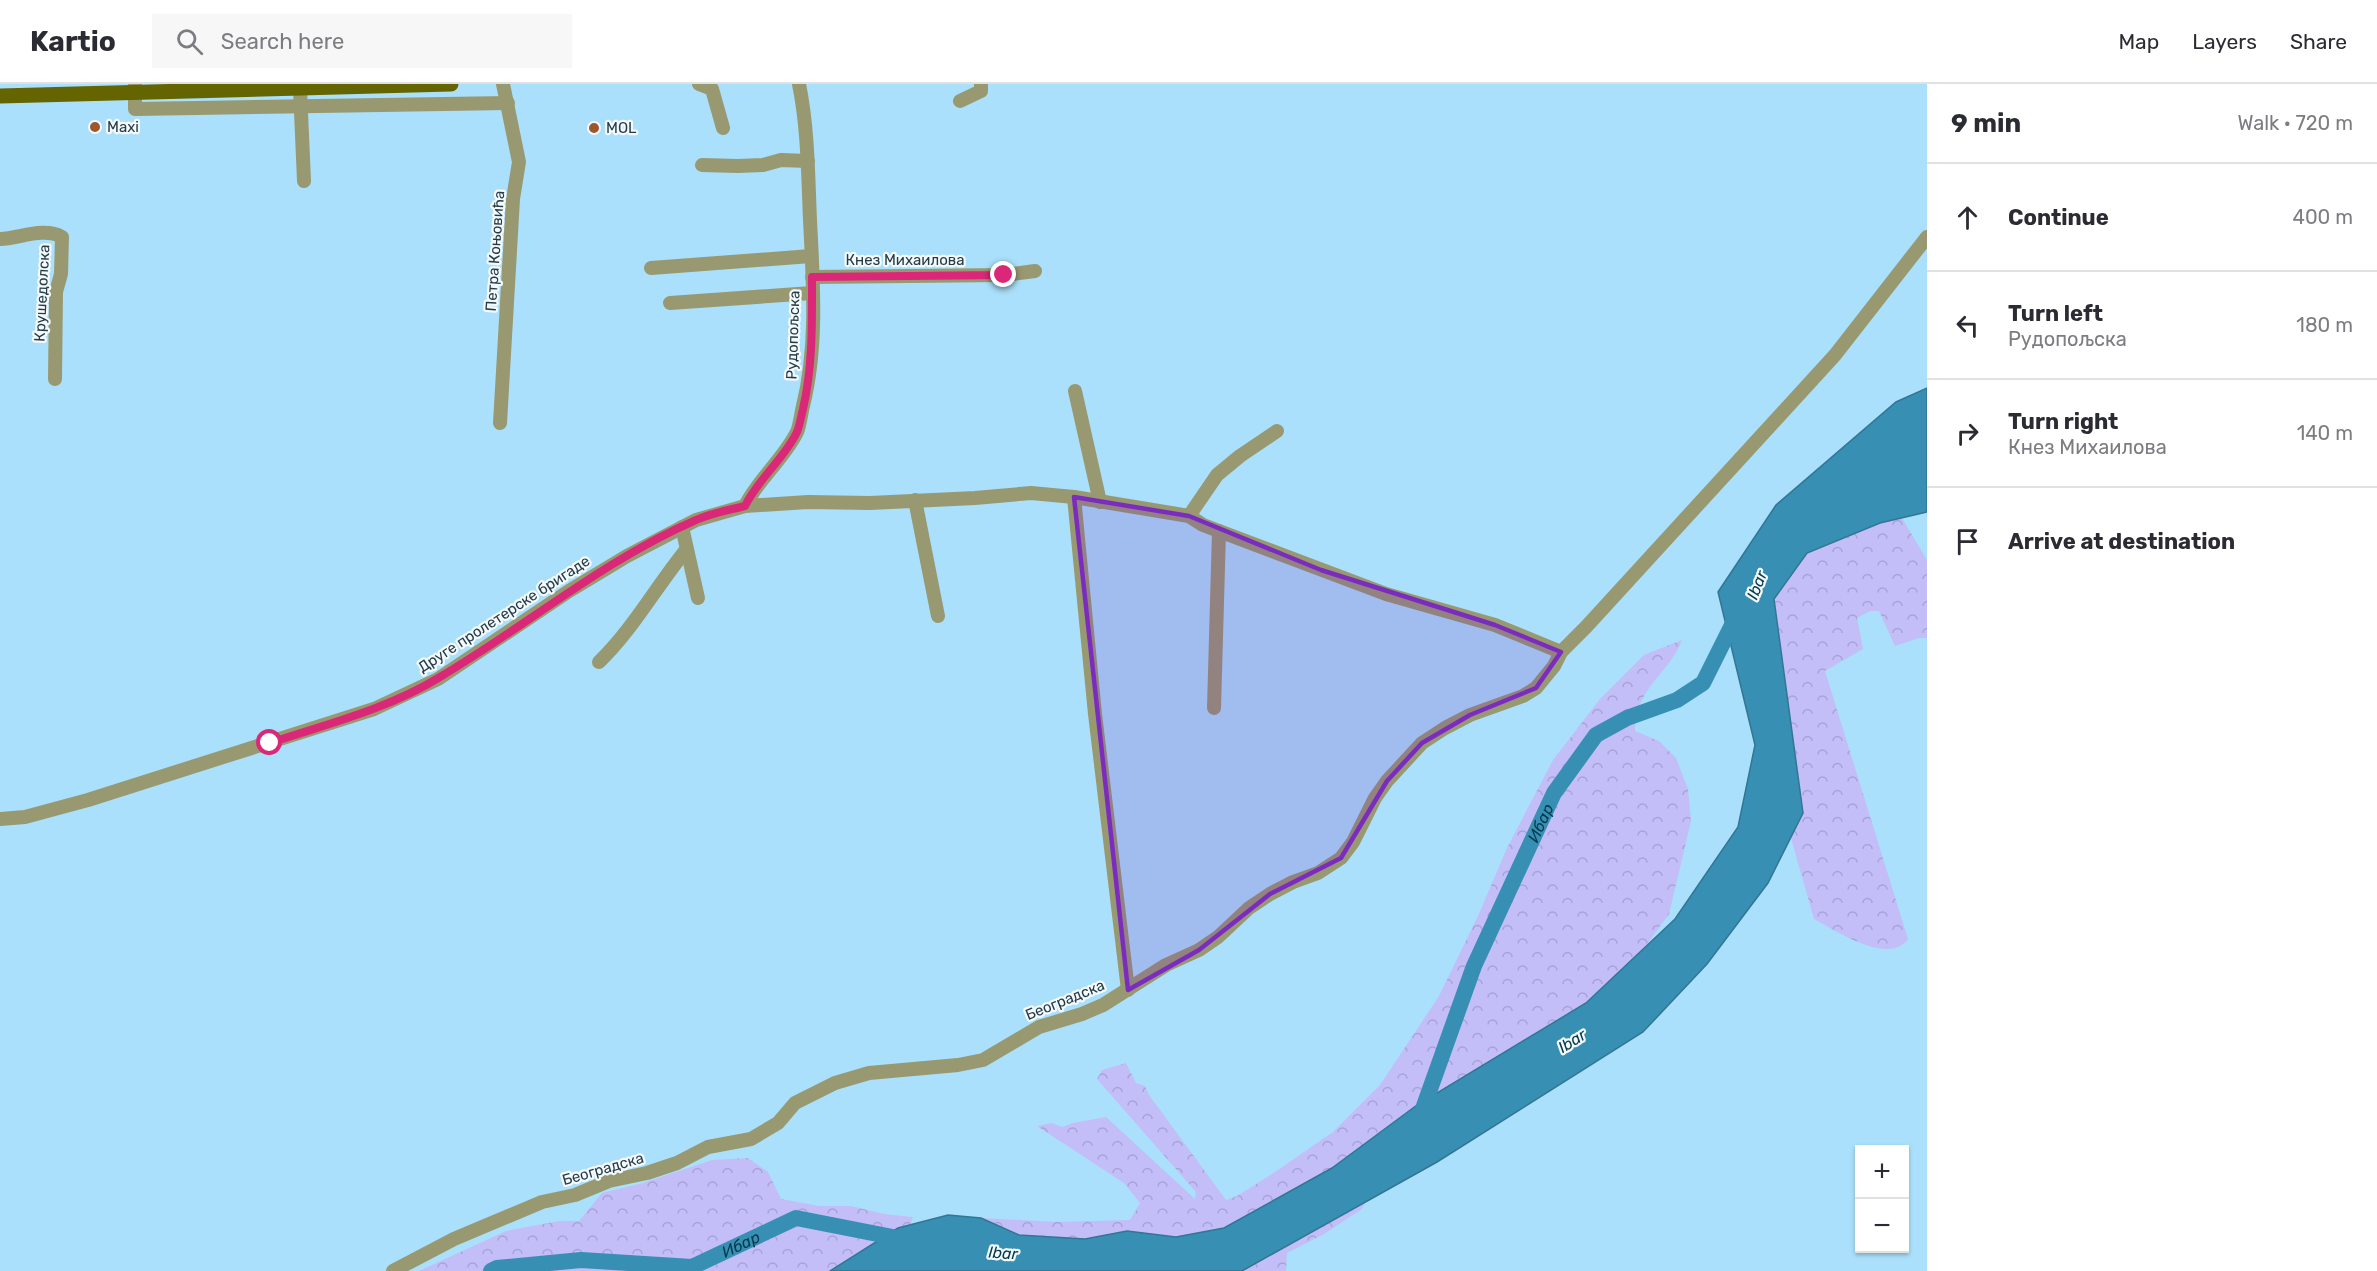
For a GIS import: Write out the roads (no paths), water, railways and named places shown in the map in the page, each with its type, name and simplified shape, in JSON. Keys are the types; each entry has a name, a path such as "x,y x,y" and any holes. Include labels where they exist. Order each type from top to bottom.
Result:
{"main road":[{"path":"0,86 83,84"},
{"path":"0,96 135,88 300,89 451,84"}],"street":[{"name":"Петра Коњовића","path":"501,423 513,199 519,165 503,84"},
{"path":"699,84 712,89 723,128"},
{"name":"Рудопољска","path":"745,506 752,491 779,459 797,431 808,388 812,336 812,277 808,161 799,84"},
{"path":"960,101 981,91 981,84"},
{"path":"135,88 135,109 508,103"},
{"path":"300,89 304,181"},
{"path":"702,165 746,166 763,165 781,160 808,161"},
{"name":"Крушедолска","path":"0,239 52,231 62,237 61,274 56,292 55,379"},
{"name":"Београдска","path":"393,1271 453,1239 542,1202 575,1195 609,1181 647,1173 677,1163 708,1147 751,1140 778,1123 795,1103 835,1083 869,1073 958,1065 983,1060 1039,1027 1082,1014 1128,990 1166,965 1199,950 1218,937 1249,908 1270,894 1318,873 1336,862 1353,842 1375,798 1387,781 1422,744 1445,728 1470,715 1523,696 1536,688 1554,666 1561,651 1586,627 1835,354 1927,237"},
{"path":"651,268 811,256"},
{"name":"Кнез Михаилова","path":"812,277 1004,275 1035,271"},
{"path":"670,303 812,293"},
{"path":"1076,391 1100,502"},
{"path":"1189,516 1217,475 1277,431"},
{"path":"745,506 808,501 870,503 1031,493 1074,497 1189,516 1219,531 1386,594 1495,625 1561,651"},
{"path":"1074,497 1095,714 1128,990"},
{"path":"915,500 938,616"},
{"name":"Друге пролетерске бригаде","path":"0,819 25,817 88,800 374,709 438,679 569,591 627,556 706,516 745,506"},
{"path":"682,527 698,598"},
{"path":"1214,708 1219,531"},
{"path":"599,662 632,624 661,581 687,550"}],"water":[{"name":"Ibar","path":"1927,388 1927,512 1880,523 1807,553 1774,599 1803,813 1768,883 1707,964 1643,1032 1437,1162 1242,1271 830,1271 898,1228 948,1215 981,1218 1019,1235 1085,1239 1127,1231 1176,1237 1224,1228 1332,1168 1417,1105 1586,1003 1675,919 1738,827 1755,745 1718,592 1776,505 1896,402"}],"waterway":[{"name":"Ибар","path":"1419,1120 1474,966 1554,793 1596,735 1627,718 1677,700 1703,683 1737,615"},
{"name":"Ибар","path":"491,1271 497,1268 581,1260 692,1267 796,1218 908,1240"}],"place":[{"name":"Maxi","path":"95,127"},
{"name":"MOL","path":"594,128"}]}
